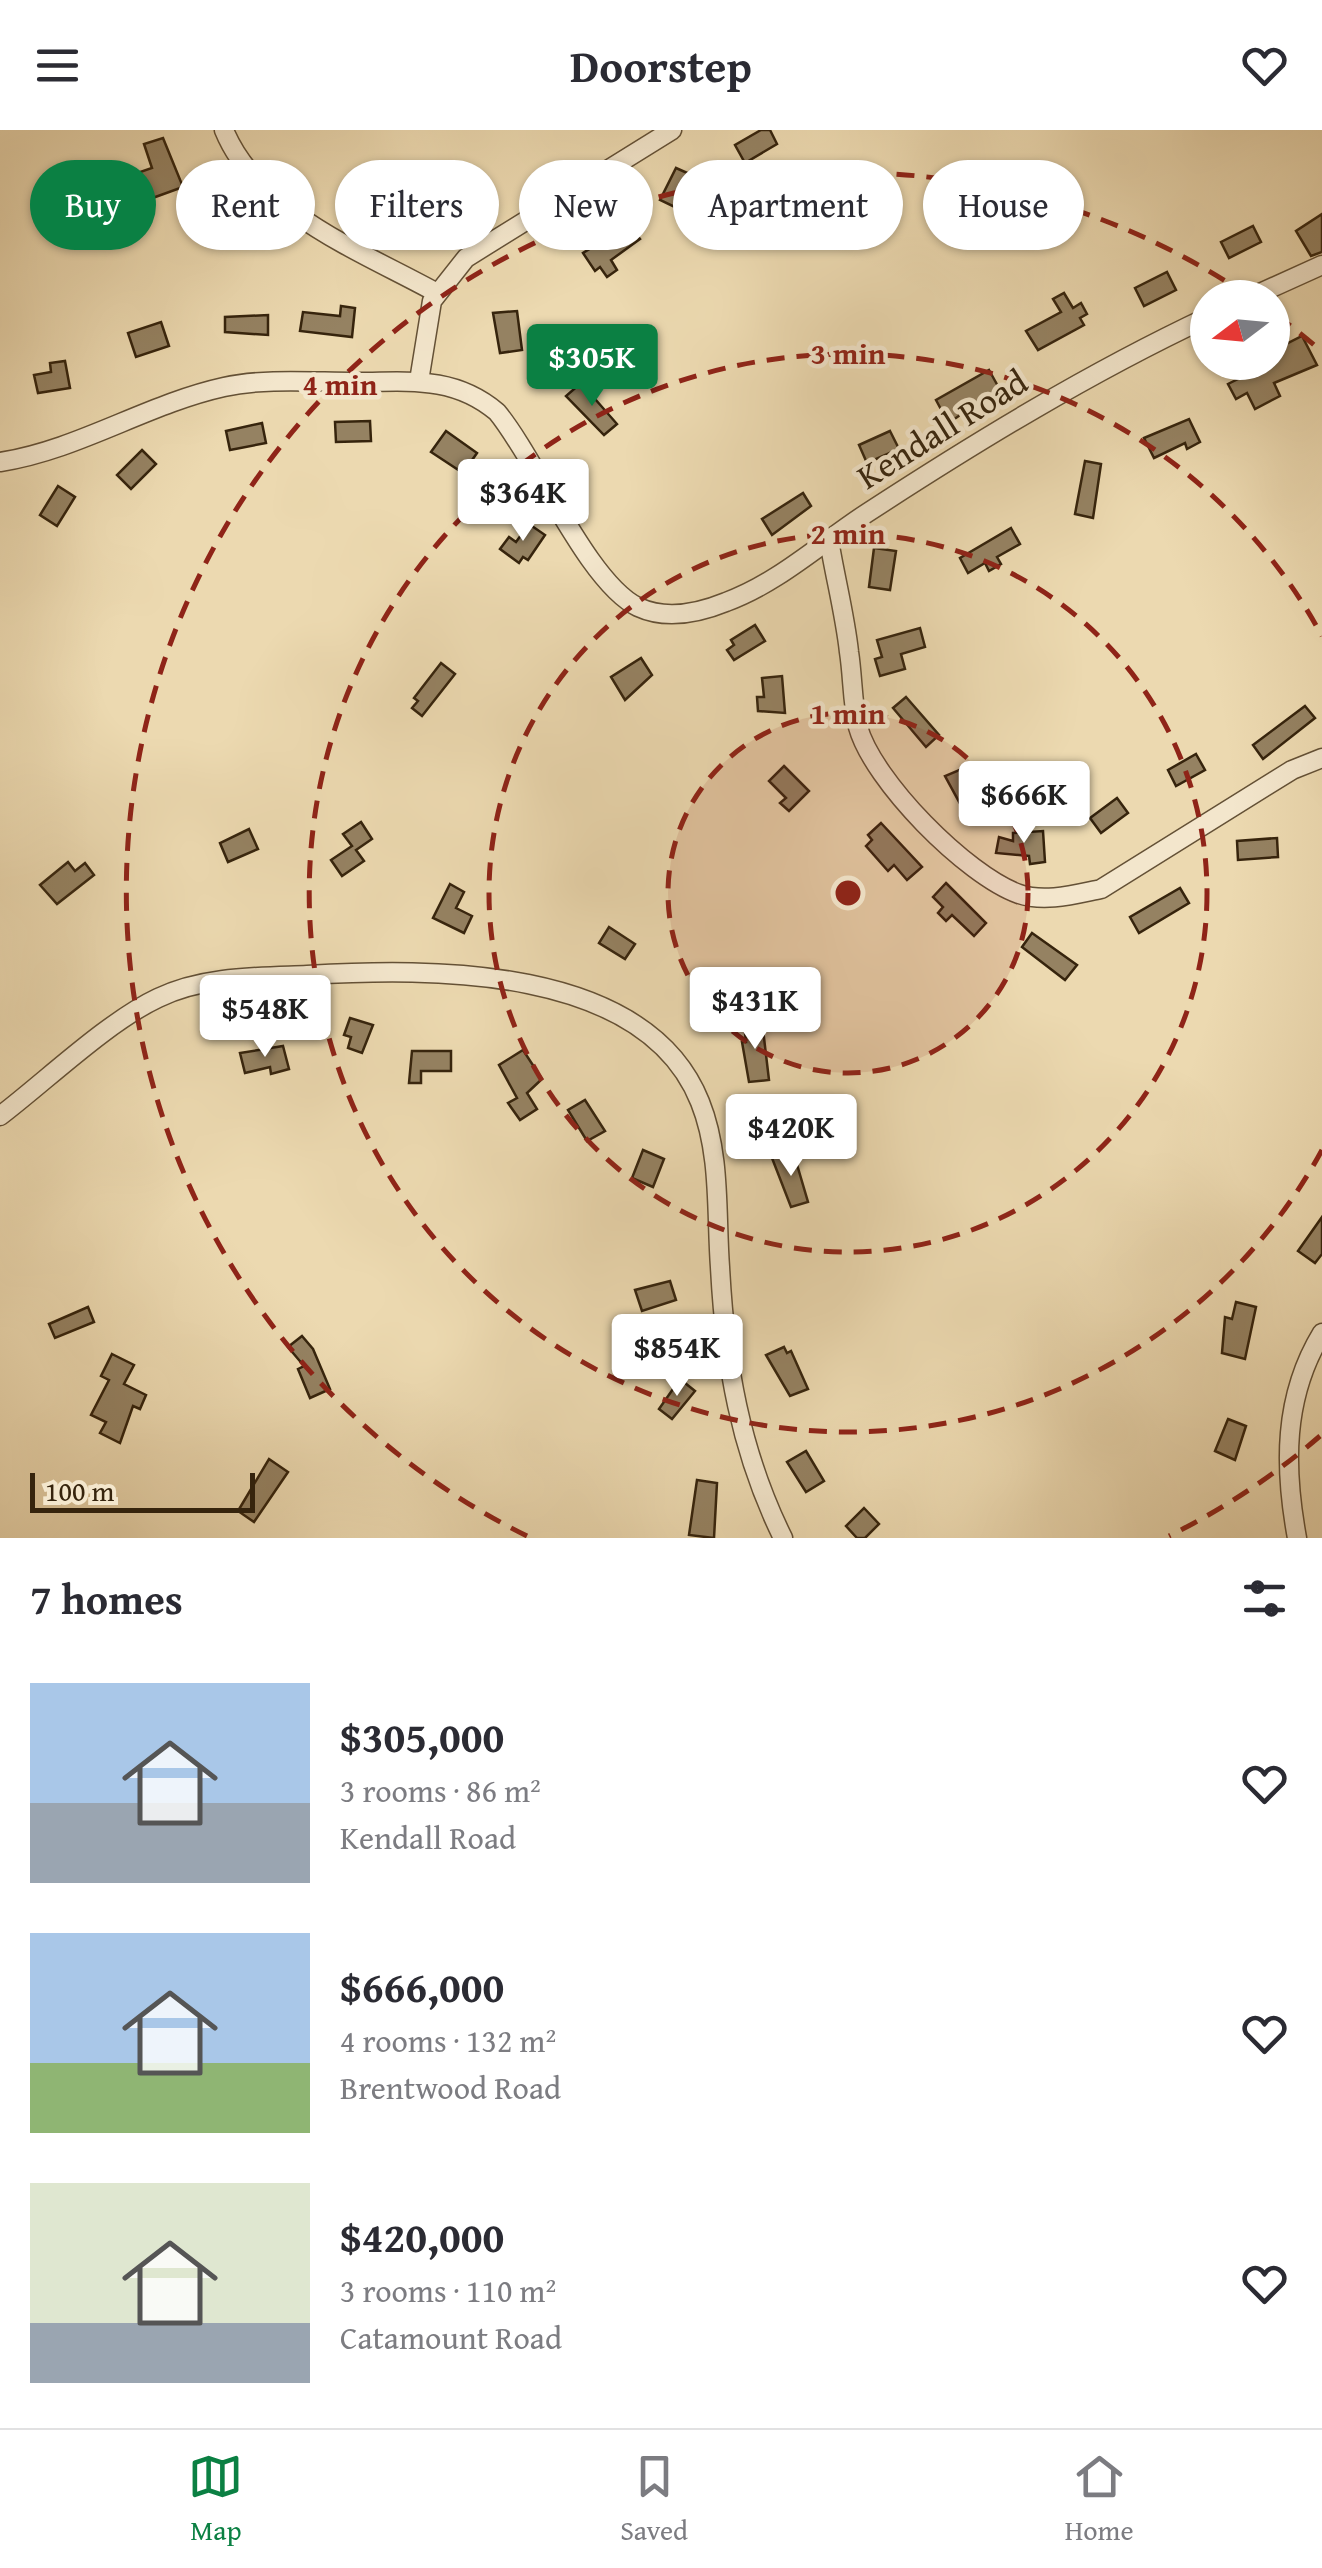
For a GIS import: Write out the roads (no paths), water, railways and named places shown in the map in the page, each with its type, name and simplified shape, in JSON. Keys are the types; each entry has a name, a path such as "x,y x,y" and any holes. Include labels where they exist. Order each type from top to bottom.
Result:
{"street":[{"path":"224,130 248,172 272,196 436,294"},
{"path":"420,381 425,329 436,294 466,258 672,130"},
{"path":"1289,280 1322,265"},
{"name":"Kendall Road","path":"0,462 61,445 157,407 226,387 420,381 460,388 497,412 516,435 598,568 619,594 638,607 664,614 692,612 728,602 770,581 1052,399 1190,326"},
{"path":"828,540 850,653 852,695 871,760 890,788 936,834 986,875 1019,894 1068,896 1102,888 1292,770 1322,758"},
{"path":"0,1116 156,998 233,978 336,973 474,976 537,986 617,1014 648,1034 692,1082 702,1106 712,1143 718,1202 726,1358 739,1424 783,1538"},
{"path":"1296,1538 1288,1481 1291,1417 1296,1387 1322,1333"}]}
